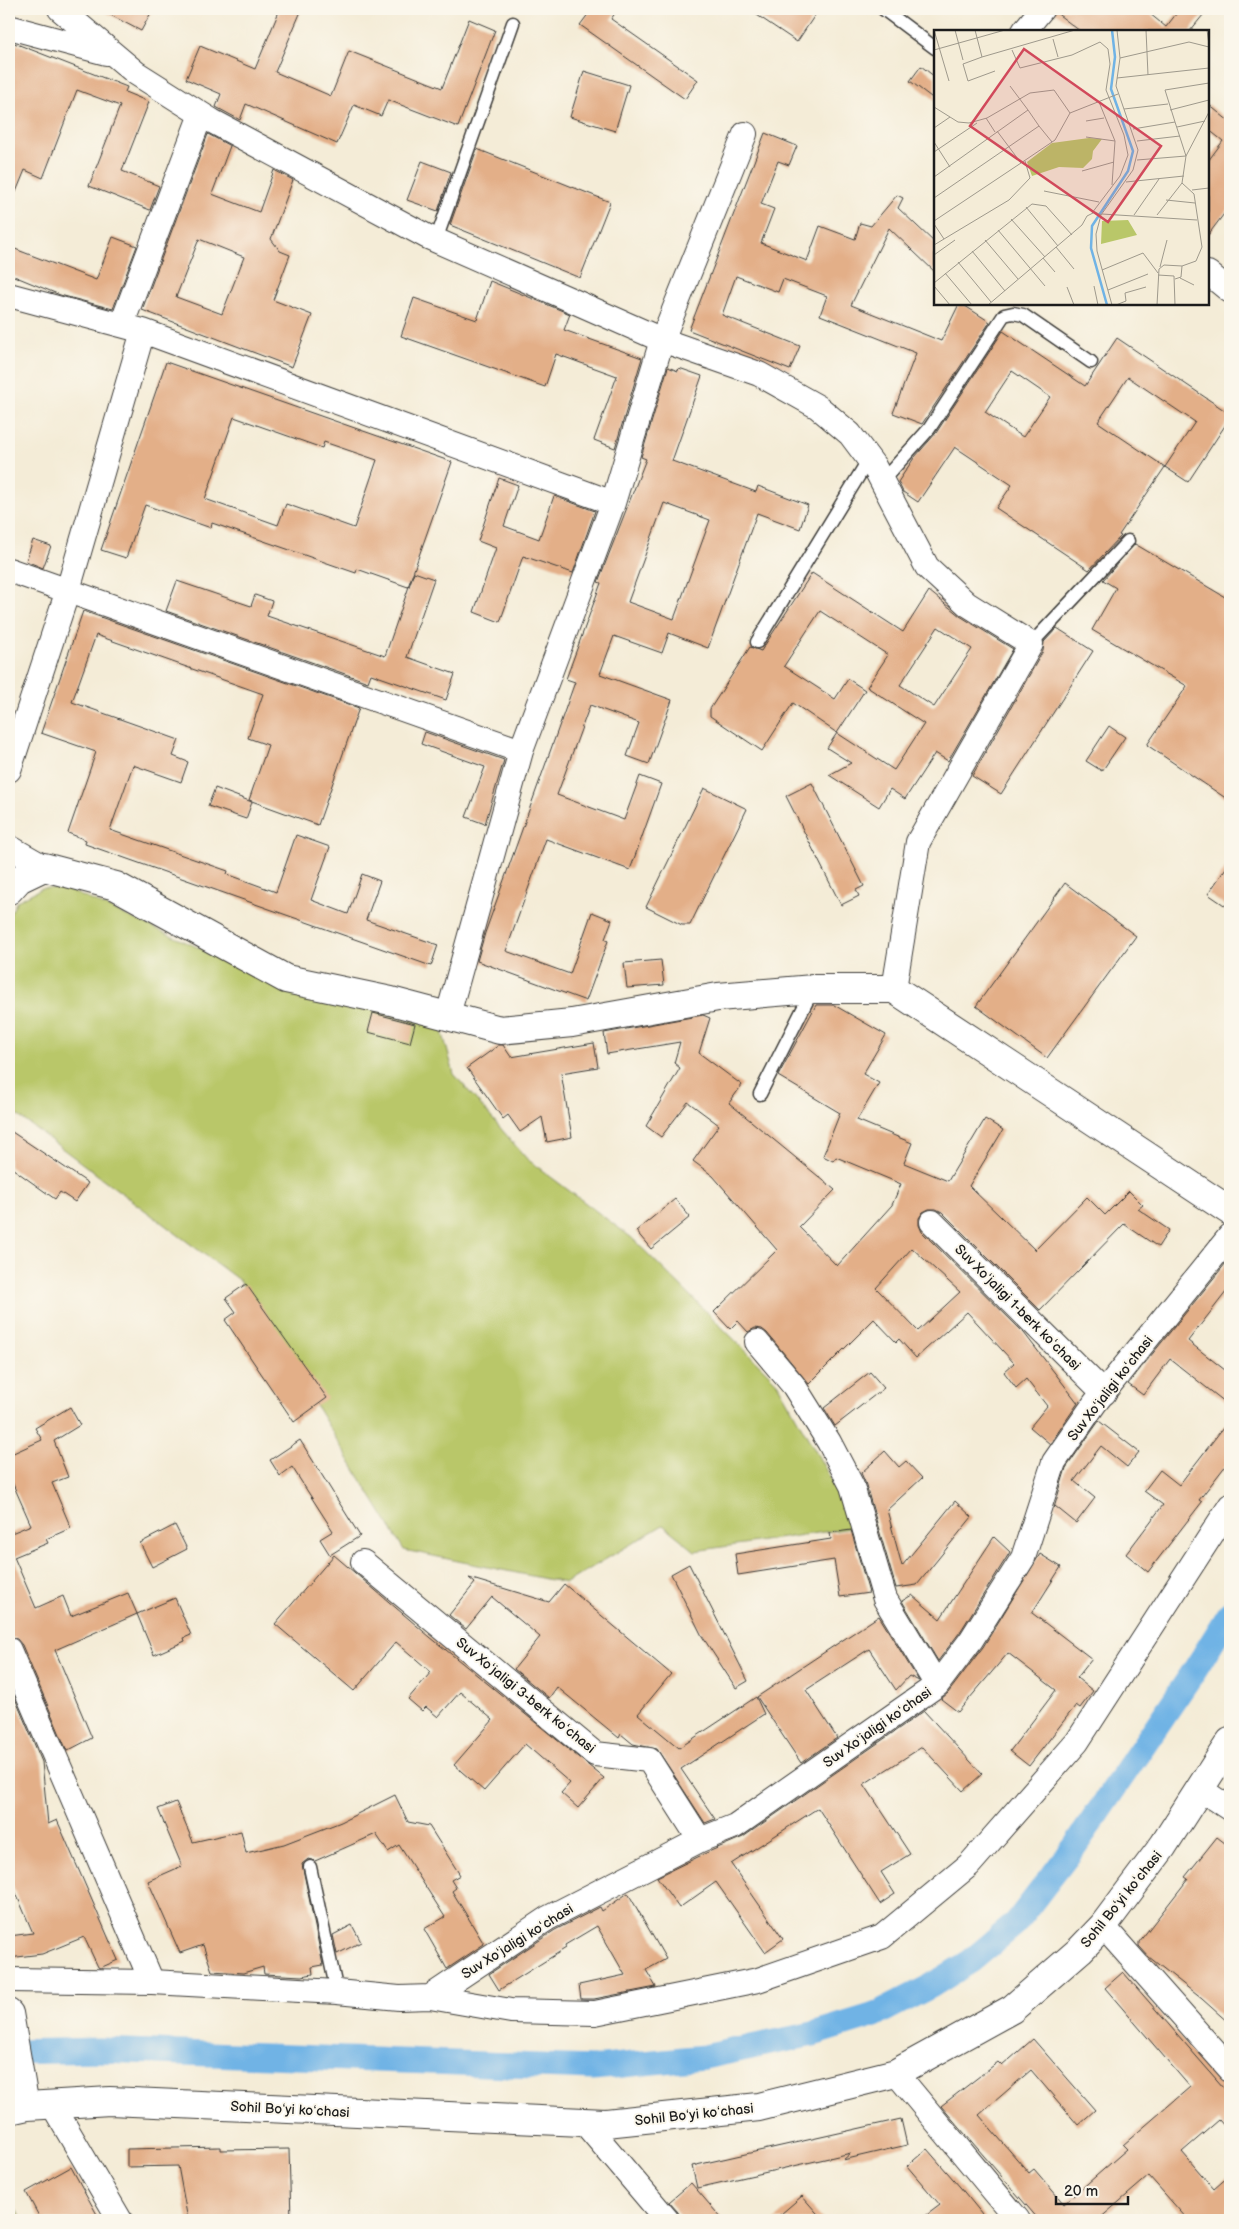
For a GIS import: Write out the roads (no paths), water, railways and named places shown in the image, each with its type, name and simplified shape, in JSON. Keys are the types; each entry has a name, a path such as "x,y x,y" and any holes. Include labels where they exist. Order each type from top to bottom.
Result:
{"street":[{"path":"60,9 136,73 201,114 436,240 662,340 759,374 818,407 850,434 883,480 927,567 967,604 1031,644 918,842 894,989"},
{"path":"1025,30 1042,9"},
{"path":"9,27 113,54"},
{"path":"9,770 68,590 132,328 201,114"},
{"path":"448,1015 521,751 613,503 662,340 745,134"},
{"path":"1209,274 1230,291"},
{"path":"9,295 132,328 613,503"},
{"path":"9,570 521,751"},
{"path":"9,847 44,867 116,886 286,979 448,1015 500,1030 572,1023 718,997 813,989 894,989 1230,1211"},
{"path":"9,890 19,879 44,867"},
{"name":"Suv Xoʻjaligi 1-berk koʻchasi","path":"932,1222 1104,1393"},
{"name":"Suv Xoʻjaligi koʻchasi","path":"430,1997 548,1918 700,1840 735,1826 938,1685 971,1640 1023,1558 1054,1462 1104,1393 1230,1236"},
{"path":"757,1342 794,1386 830,1442 852,1486 885,1599 938,1685"},
{"path":"9,1980 152,1982 337,1992 399,1998 430,1997 511,2011 595,2013 758,1980 882,1937 969,1865 1077,1742 1230,1506"},
{"name":"Suv Xoʻjaligi 3-berk koʻchasi","path":"363,1562 595,1754 649,1760 700,1840"},
{"path":"9,1650 152,1982"},
{"name":"Sohil Boʻyi koʻchasi","path":"29,2107 110,2101 606,2123 759,2107 896,2073 1012,2010 1080,1950 1103,1926 1163,1846 1230,1742"},
{"path":"1200,1789 1230,1809"},
{"path":"1103,1926 1230,2069"},
{"path":"10,2012 29,2107 120,2220"},
{"path":"896,2073 1018,2220"},
{"path":"584,2122 667,2220"}],"lane":[{"path":"883,9 934,47"},
{"path":"436,240 514,23"},
{"path":"883,480 929,430 1004,315 1013,313 1023,315 1091,362"},
{"path":"757,642 869,460"},
{"path":"1031,644 1128,541"},
{"path":"760,1094 813,989"},
{"path":"310,1867 337,1992"}],"waterway":[{"path":"9,2052 101,2050 593,2068 704,2057 813,2034 875,2015 931,1986 971,1961 1015,1924 1075,1846 1194,1671 1230,1613"}]}
